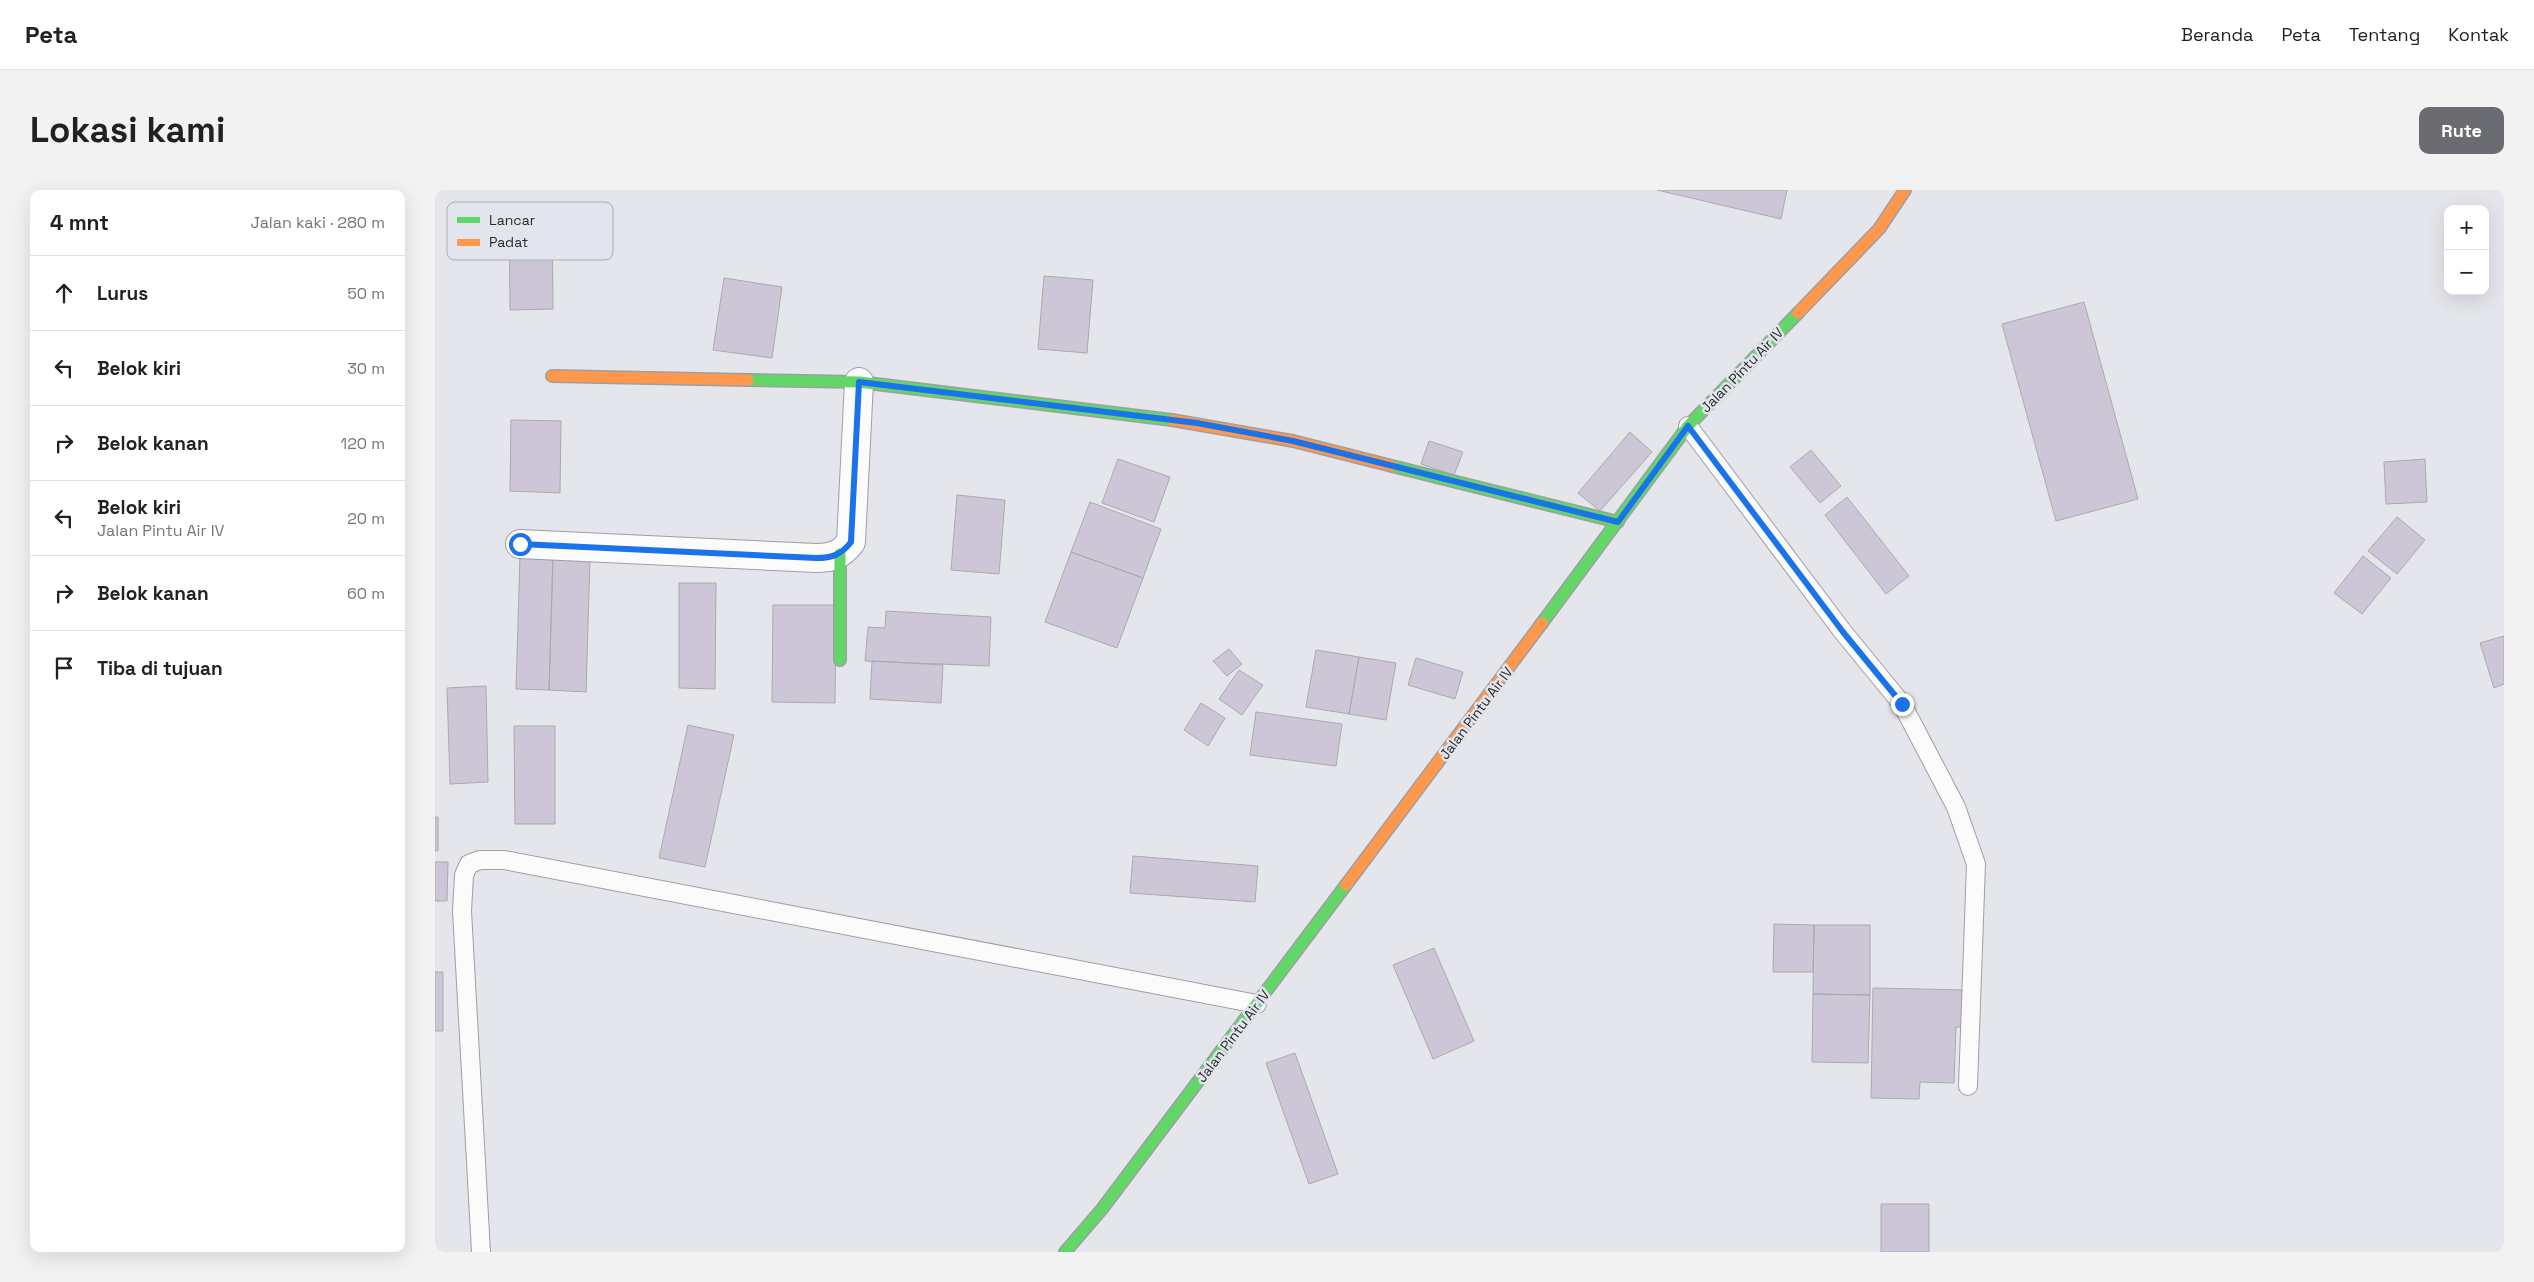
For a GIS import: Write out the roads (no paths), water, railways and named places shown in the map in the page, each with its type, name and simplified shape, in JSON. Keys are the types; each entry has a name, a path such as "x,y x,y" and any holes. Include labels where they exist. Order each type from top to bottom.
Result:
{"main road":[{"name":"Jalan Pintu Air IV","path":"1065,1252 1102,1209 1257,1004 1688,426 1879,229 1905,190"},
{"path":"552,376 859,382 1102,410 1216,426 1293,441 1618,522"},
{"path":"841,554 841,660"}],"street":[{"path":"520,544 816,558 829,558 841,554 851,542 859,382"}],"lane":[{"path":"1688,426 1843,632 1902,704 1956,807 1976,864 1968,1086"},
{"path":"481,1252 462,911 464,875 469,864 480,860 504,860 1257,1004"}]}
